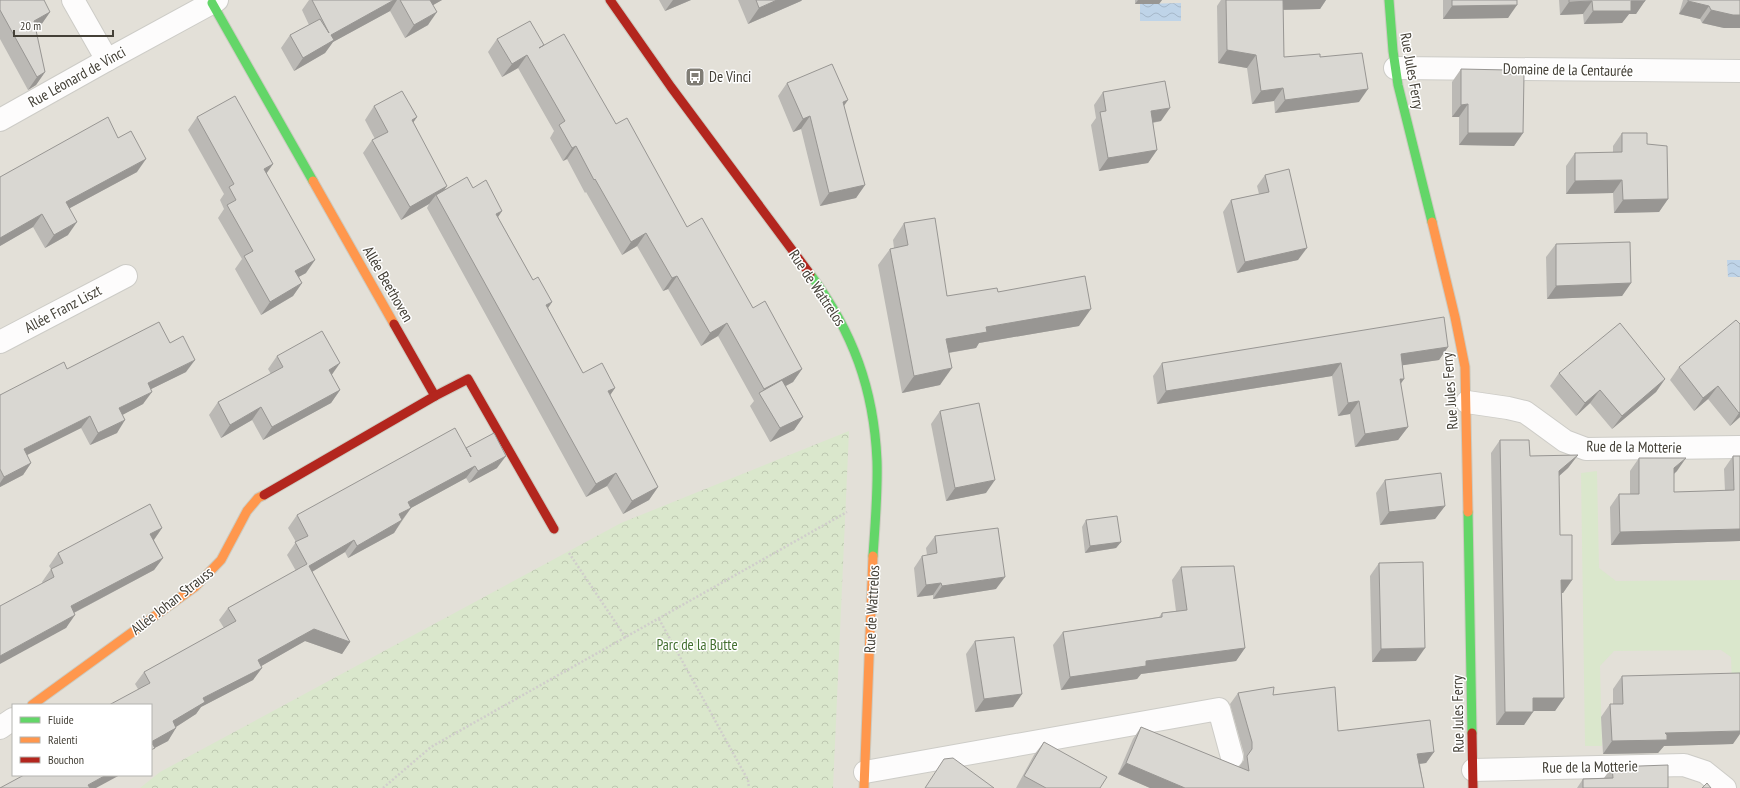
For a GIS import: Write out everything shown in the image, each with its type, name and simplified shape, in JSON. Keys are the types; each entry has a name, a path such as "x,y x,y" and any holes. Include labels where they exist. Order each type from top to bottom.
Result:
{"street":[{"path":"73,0 107,60"},
{"name":"Rue de Wattrelos","path":"610,0 638,42 822,290 838,314 863,368 876,424 877,443 876,515 864,780 1219,709 1232,757"},
{"name":"Rue Jules Ferry","path":"1390,0 1391,33 1395,68 1459,333 1465,367 1473,779"},
{"name":"Rue Léonard de Vinci","path":"0,120 215,1"},
{"name":"Allée Beethoven","path":"215,1 435,396"},
{"name":"Domaine de la Centaurée","path":"1395,68 1740,71"},
{"name":"Allée Franz Liszt","path":"0,342 126,276"},
{"path":"435,396 468,379 554,529"},
{"name":"Allée Johan Strauss","path":"33,704 196,586 212,572 222,560 229,548 246,511 258,498 435,396"},
{"name":"Rue de la Motterie","path":"1466,402 1525,412 1565,441 1586,449 1740,447"},
{"path":"0,728 12,720"},
{"name":"Rue de la Motterie","path":"1473,779 1684,765 1705,772 1724,788"}],"path":[{"path":"383,788 431,747 626,638 845,512 876,515"},
{"path":"554,529 626,638"},
{"path":"659,619 748,780 749,788"}],"shaded area":[{"path":"0,0 1740,0 1740,788 0,788"}],"green space":[{"name":"Parc de la Butte","path":"849,431 833,788 140,788 160,772 621,523"},
{"path":"1597,471 1599,568 1616,581 1740,580 1740,686 1732,686 1731,657 1721,650 1614,651 1600,666 1602,746 1585,746 1581,473"}],"water":[{"path":"1181,3 1181,21 1140,21 1140,4"},
{"path":"1727,260 1740,260 1740,277 1728,277"}],"building":[{"path":"0,0 44,0 50,12 34,21 45,72 37,77 0,10"},
{"path":"312,0 394,0 331,35 334,40 303,58 290,35 320,19 329,33"},
{"path":"400,0 430,0 437,12 414,25"},
{"path":"756,0 777,0 759,8"},
{"path":"1226,0 1283,0 1284,57 1320,54 1320,57 1362,53 1368,89 1285,100 1283,88 1261,91 1256,55 1227,50"},
{"path":"1452,0 1517,0 1517,5 1452,6"},
{"path":"1569,0 1645,1 1631,1 1631,11 1593,11 1592,1 1569,2"},
{"path":"1688,0 1740,0 1740,15 1711,10 1709,6"},
{"path":"530,21 544,45 539,48 564,34 616,124 627,118 687,227 702,218 753,308 765,301 802,369 764,389 727,323 710,333 677,276 672,278 646,233 631,242 595,179 594,180 576,146 572,148 559,125 565,121 527,55 512,64 497,39"},
{"path":"832,64 848,100 843,102 865,185 829,193 810,116 803,119 787,83"},
{"path":"1461,69 1508,70 1508,74 1524,74 1523,133 1468,133 1468,104 1461,105"},
{"path":"1165,81 1170,108 1151,111 1157,150 1108,158 1100,112 1106,111 1103,92"},
{"path":"402,91 417,117 412,120 447,186 410,207 372,140 388,132 374,106"},
{"path":"235,96 273,164 264,169 315,260 295,271 302,283 270,302 244,256 253,251 227,205 236,200 229,187 234,184 197,117"},
{"path":"108,117 118,138 131,131 146,159 66,202 77,222 54,235 42,214 0,238 0,177"},
{"path":"1622,133 1647,133 1647,144 1667,146 1668,199 1623,200 1622,180 1575,181 1575,153 1622,152"},
{"path":"1289,169 1307,248 1245,262 1231,200 1269,192 1265,175"},
{"path":"467,177 473,188 486,180 502,211 496,214 533,280 538,277 552,302 546,305 583,373 602,363 615,388 608,391 658,487 632,501 616,473 596,484 436,195"},
{"path":"935,218 947,296 997,288 998,292 1085,276 1091,309 986,327 987,332 946,339 952,368 914,376 890,249 908,245 904,223"},
{"path":"1630,242 1631,283 1556,286 1556,244"},
{"path":"1444,317 1448,347 1401,354 1404,379 1400,379 1408,427 1365,434 1359,401 1348,403 1341,363 1166,391 1162,363"},
{"path":"1736,320 1740,324 1739,413 1718,386 1703,398 1679,367"},
{"path":"159,322 170,343 183,336 195,360 148,383 152,392 119,408 125,420 98,433 90,416 24,449 31,463 4,477 0,469 0,395 64,362 67,369"},
{"path":"1620,323 1665,379 1622,416 1600,390 1585,403 1559,373"},
{"path":"322,331 340,363 329,370 340,390 272,427 261,407 230,425 218,402 283,367 277,356"},
{"path":"782,380 803,417 780,428 759,393"},
{"path":"979,403 995,480 955,488 940,411"},
{"path":"455,428 466,448 494,433 506,456 478,471 475,466 408,502 411,508 399,514 402,520 357,546 354,540 309,566 350,642 314,629 258,660 262,668 203,698 205,702 173,721 176,728 152,741 152,704 111,704 150,683 144,672 236,621 228,608 307,564 295,542 308,536 297,515"},
{"path":"1500,440 1529,440 1530,456 1578,455 1559,471 1560,535 1572,535 1572,580 1561,580 1564,698 1533,698 1533,712 1505,712"},
{"path":"1733,456 1740,456 1740,529 1620,532 1619,494 1639,494 1639,458 1686,458 1674,468 1674,492 1734,490"},
{"path":"1441,473 1445,506 1389,512 1385,480"},
{"path":"150,504 162,528 150,534 163,558 71,606 75,615 0,656 0,606 54,577 51,569 63,563 58,553"},
{"path":"1117,516 1121,542 1090,546 1086,520"},
{"path":"998,528 1005,577 942,586 941,583 926,585 922,556 937,553 935,536"},
{"path":"1423,562 1425,648 1381,649 1379,563"},
{"path":"1234,566 1245,648 1146,661 1146,666 1070,677 1063,632 1162,617 1162,613 1187,610 1181,567"},
{"path":"1014,637 1022,694 984,699 975,641"},
{"path":"1740,673 1740,731 1665,733 1667,735 1667,740 1612,741 1610,704 1623,704 1622,676"},
{"path":"1274,687 1273,695 1335,687 1338,731 1430,720 1434,752 1417,754 1424,788 1185,788 1126,763 1141,727 1249,771 1247,756 1252,749 1252,742 1238,693"},
{"path":"1044,742 1107,777 1100,788 1046,788 1024,776"},
{"path":"953,758 994,788 925,788 944,759"},
{"path":"1668,765 1668,788 1583,788 1583,779 1613,778 1612,767"},
{"path":"22,776 104,776 88,785 90,788 0,788"},
{"path":"1707,783 1711,788 1702,788"}],"traffic: fast":[{"path":"1389,0 1393,51 1398,85 1432,222"},
{"path":"212,3 313,181"},
{"path":"810,274 838,318 849,340 866,385 875,435 877,461 873,556"},
{"path":"1468,512 1472,733"}],"traffic: slow":[{"path":"313,181 394,324"},
{"path":"1432,222 1455,317 1465,367 1468,512"},
{"path":"33,704 196,586 221,560 247,511 258,498 264,495"},
{"path":"864,788 873,556"}],"traffic: jam":[{"path":"610,0 671,87 810,274"},
{"path":"394,324 435,396 468,379 554,529"},
{"path":"264,495 435,396"},
{"path":"1472,733 1473,788"}],"place":[{"name":"De Vinci","path":"695,77"}]}
